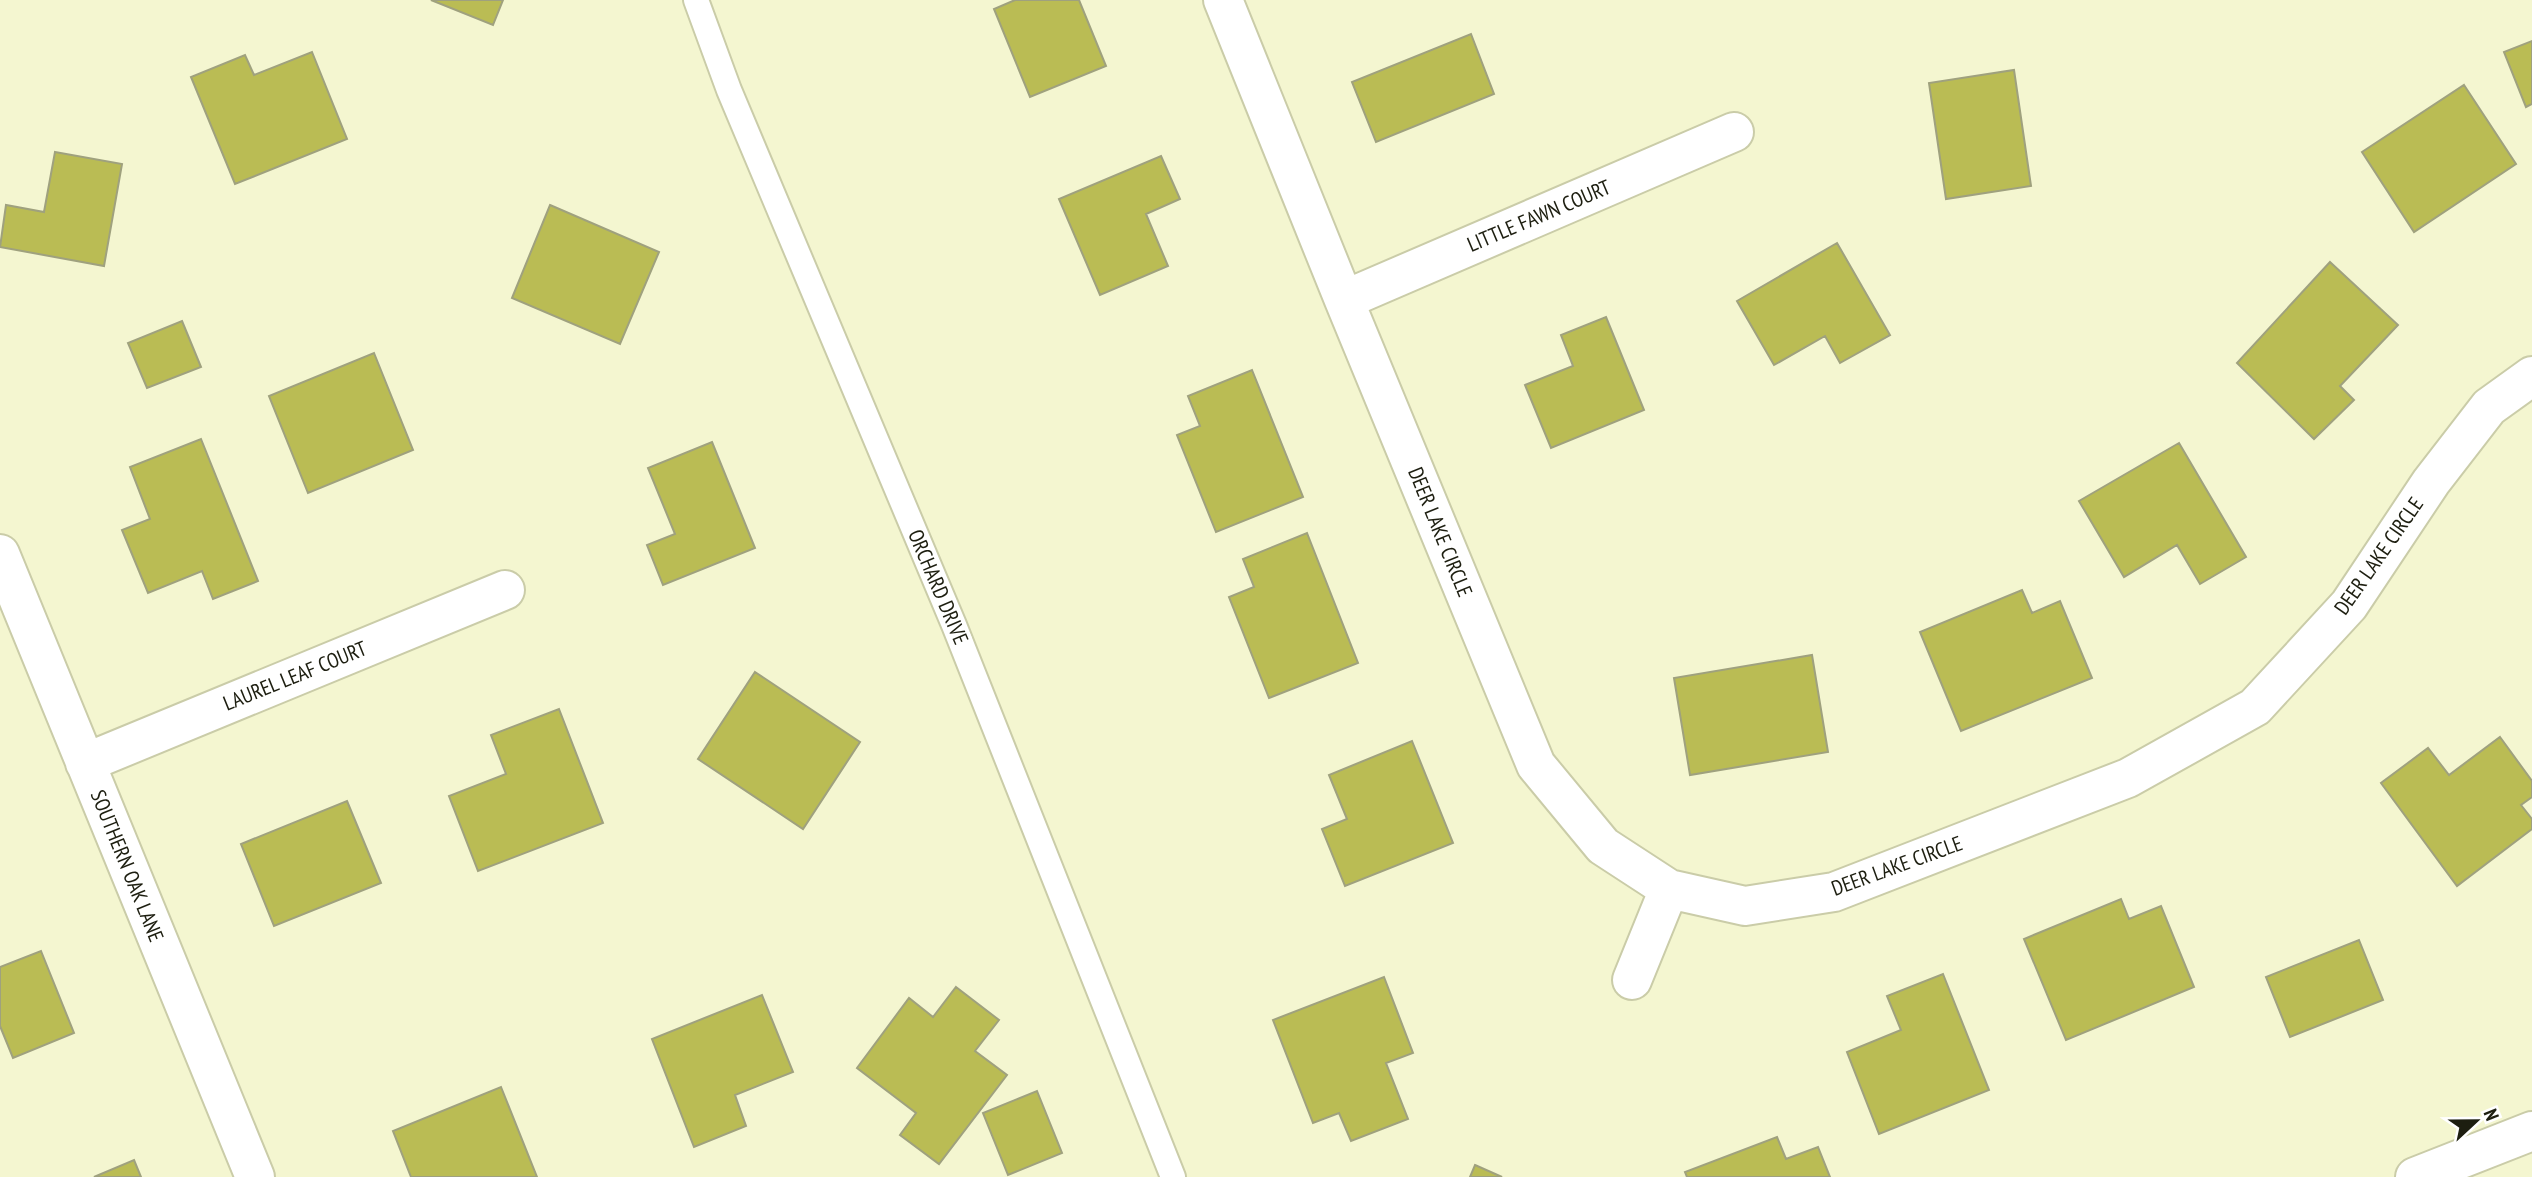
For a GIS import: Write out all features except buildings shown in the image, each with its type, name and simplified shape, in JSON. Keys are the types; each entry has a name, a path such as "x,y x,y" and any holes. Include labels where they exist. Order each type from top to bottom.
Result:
{"street":[{"name":"DEER LAKE CIRCLE","path":"1223,0 1536,765 1604,846 1669,889 1745,906 1834,892 2128,778 2255,706 2349,605 2431,482 2489,407 2532,376"},
{"name":"LITTLE FAWN COURT","path":"1344,300 1734,132"},
{"name":"SOUTHERN OAK LANE","path":"0,554 255,1177"},
{"name":"LAUREL LEAF COURT","path":"85,763 506,590"},
{"path":"1632,980 1669,889"},
{"path":"2415,1177 2532,1131"}],"lane":[{"name":"ORCHARD DRIVE","path":"696,0 729,90 954,625 1173,1177"}]}
